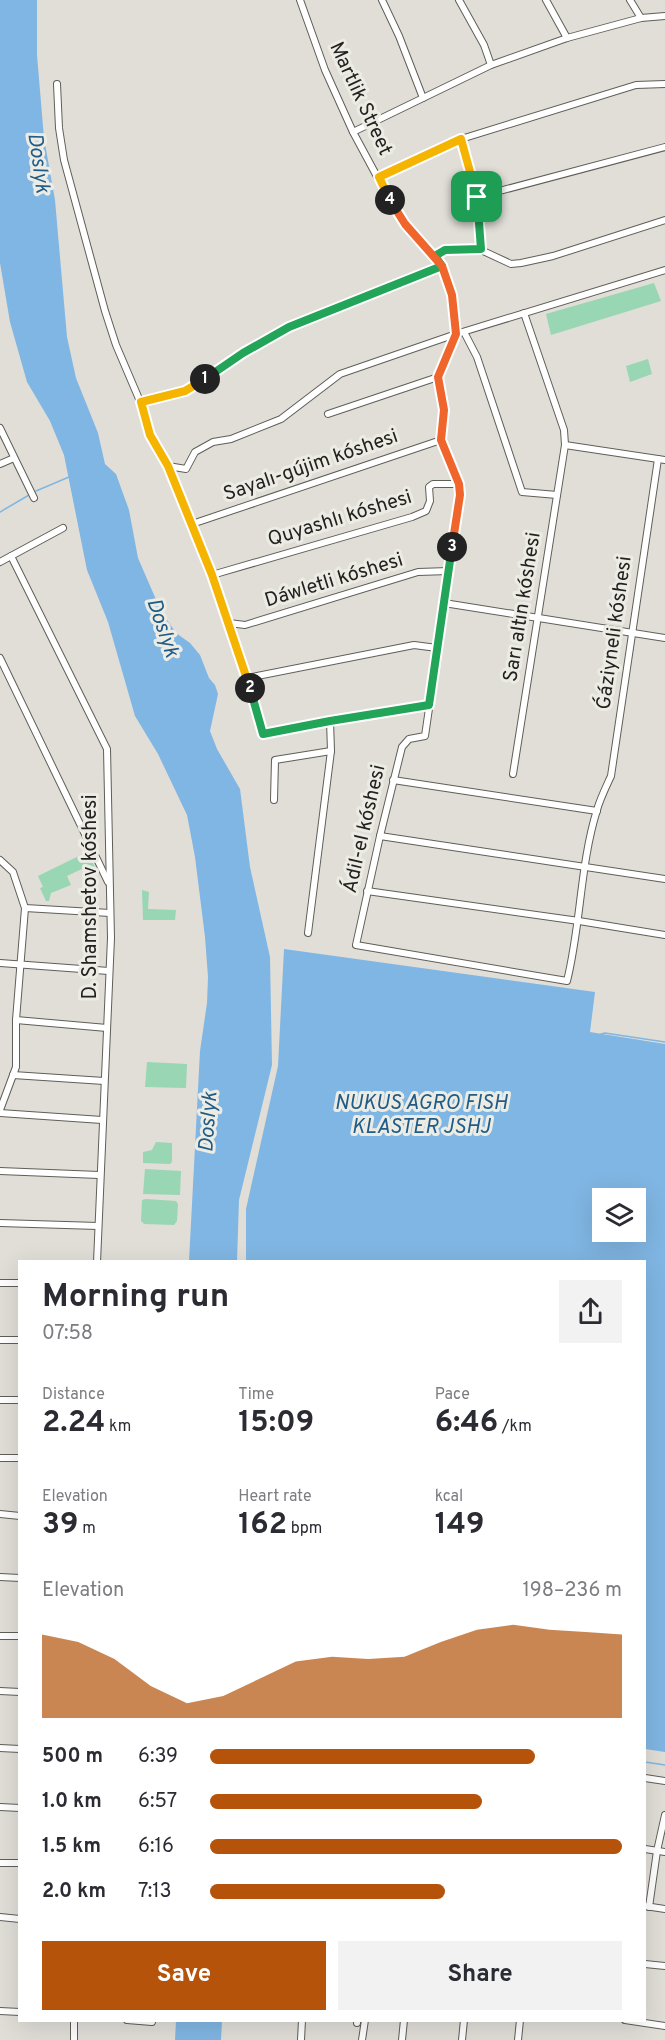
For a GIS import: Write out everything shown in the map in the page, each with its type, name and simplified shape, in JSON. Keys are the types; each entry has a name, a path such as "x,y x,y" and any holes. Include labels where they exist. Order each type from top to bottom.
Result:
{"street":[{"name":"Martlik Street","path":"300,0 325,70 353,132 394,208 442,266 452,295 456,334"},
{"path":"382,0 423,98"},
{"path":"459,0 484,45 491,65"},
{"path":"546,0 567,38"},
{"path":"630,0 641,18"},
{"path":"353,132 491,65 567,38 641,18 665,16"},
{"path":"57,84 64,160 116,345 141,402 150,435 168,466 212,575 230,624 263,734 429,705 460,495 459,484 441,440 444,410 438,377 456,334"},
{"path":"379,177 461,139 636,85 665,84"},
{"path":"461,139 477,197 481,249"},
{"path":"477,197 665,147"},
{"path":"435,256 445,250 481,249 510,264 521,263 553,256 665,220"},
{"path":"141,402 185,391 218,372 243,353 289,327 442,266"},
{"path":"168,466 186,469 195,452 213,442 231,439 281,419 340,374 456,334 665,270"},
{"path":"524,313 564,430 565,445 661,459"},
{"path":"464,332 477,357 522,492 557,495"},
{"path":"328,414 438,377"},
{"path":"0,428 34,498"},
{"name":"Sayalı-gújim kóshesi","path":"192,524 441,440"},
{"name":"Sarı altın kóshesi","path":"513,774 565,445"},
{"path":"0,464 14,458"},
{"name":"Ǵáziyneli kóshesi","path":"356,945 567,981 579,921 585,866 597,811 611,776 661,459"},
{"name":"Quyashlı kóshesi","path":"212,575 412,517 426,511 430,501 429,487 433,484 459,484"},
{"path":"0,562 63,528"},
{"name":"D. Shamshetov kóshesi","path":"11,556 107,749 110,971 99,1175 97,1260"},
{"name":"Dáwletli kóshesi","path":"230,624 245,625 418,572 449,572"},
{"path":"444,603 665,638"},
{"path":"247,678 414,645 437,648"},
{"path":"0,658 110,885"},
{"name":"Ádil-el kóshesi","path":"356,945 402,747 409,739 425,736 429,705"},
{"path":"308,933 331,751 330,721"},
{"path":"274,800 275,760 331,751"},
{"path":"393,780 597,811"},
{"path":"380,836 665,879"},
{"path":"0,860 13,872 25,908 16,1020 16,1067 0,1112 102,1119"},
{"path":"367,891 665,935"},
{"path":"25,908 110,913"},
{"path":"0,963 110,971"},
{"path":"16,1020 107,1028"},
{"path":"13,1075 104,1081"},
{"path":"0,1171 99,1175"},
{"path":"0,1223 98,1227"},
{"path":"0,1283 18,1282"},
{"path":"0,1340 18,1340"},
{"path":"0,1400 18,1400"},
{"path":"0,1458 18,1458"},
{"path":"0,1514 18,1516"},
{"path":"0,1577 18,1578"},
{"path":"0,1636 18,1636"},
{"path":"0,1691 18,1692"},
{"path":"0,1748 18,1749"},
{"path":"646,1778 665,1781"},
{"path":"0,1807 18,1808"},
{"path":"665,1815 647,1907 665,1909"},
{"path":"646,1850 665,1852"},
{"path":"0,1863 18,1863"},
{"path":"0,1917 18,1919"},
{"path":"646,1964 665,1966"},
{"path":"0,2011 18,2012"},
{"path":"74,2022 74,2040"},
{"path":"301,2040 302,2022"},
{"path":"362,2040 365,2022"},
{"path":"402,2040 404,2022"},
{"path":"462,2040 464,2022"},
{"path":"518,2040 520,2022"},
{"path":"638,2022 665,2026"}],"green space":[{"path":"654,283 661,301 551,335 546,314"},
{"path":"648,359 652,374 630,382 626,366"},
{"path":"87,852 97,871 95,872 92,867 89,868 91,873 89,874 86,867 67,876 71,885 51,893 49,901 46,901 38,876"},
{"path":"142,890 149,892 148,909 176,910 175,920 143,920"},
{"path":"147,1062 187,1064 186,1088 145,1087"},
{"path":"156,1142 172,1143 172,1162 170,1164 143,1163 143,1152 152,1150"},
{"path":"145,1169 181,1171 180,1195 143,1194"},
{"path":"142,1200 176,1201 178,1204 177,1221 174,1225 144,1224 141,1221"}],"water":[{"name":"Doslyk","path":"0,0 37,0 37,55 44,138 55,200 67,337 76,378 98,433 105,464 116,474 129,510 138,558 161,611 176,633 190,643 200,655 209,678 215,685 218,694 210,731 217,749 240,789 250,867 270,957 272,1065 239,1200 237,1260 189,1260 200,1051 207,1003 208,977 195,857 187,815 158,754 135,716 108,622 87,570 64,455 50,421 27,382 10,322 0,263"},
{"name":"NUKUS AGRO FISH KLASTER JSHJ","path":"284,949 595,992 590,1032 665,1044 665,1752 646,1749 646,1260 246,1260 246,1209 278,1066"},
{"path":"176,2022 222,2022 221,2040 175,2040"}],"waterway":[{"path":"36,491 69,477"},
{"path":"0,512 29,495"},
{"path":"601,1034 665,1042"},
{"path":"646,1762 665,1765"}],"route":[{"path":"477,197 461,139 379,177 394,208 405,224 442,266 452,295 456,334 438,377 444,410 441,440 459,484 460,495 429,705 263,734 230,624 212,575 168,466 150,435 141,402 185,391 218,372 243,353 289,327 442,266 435,256 445,250 481,249 477,197"}]}
